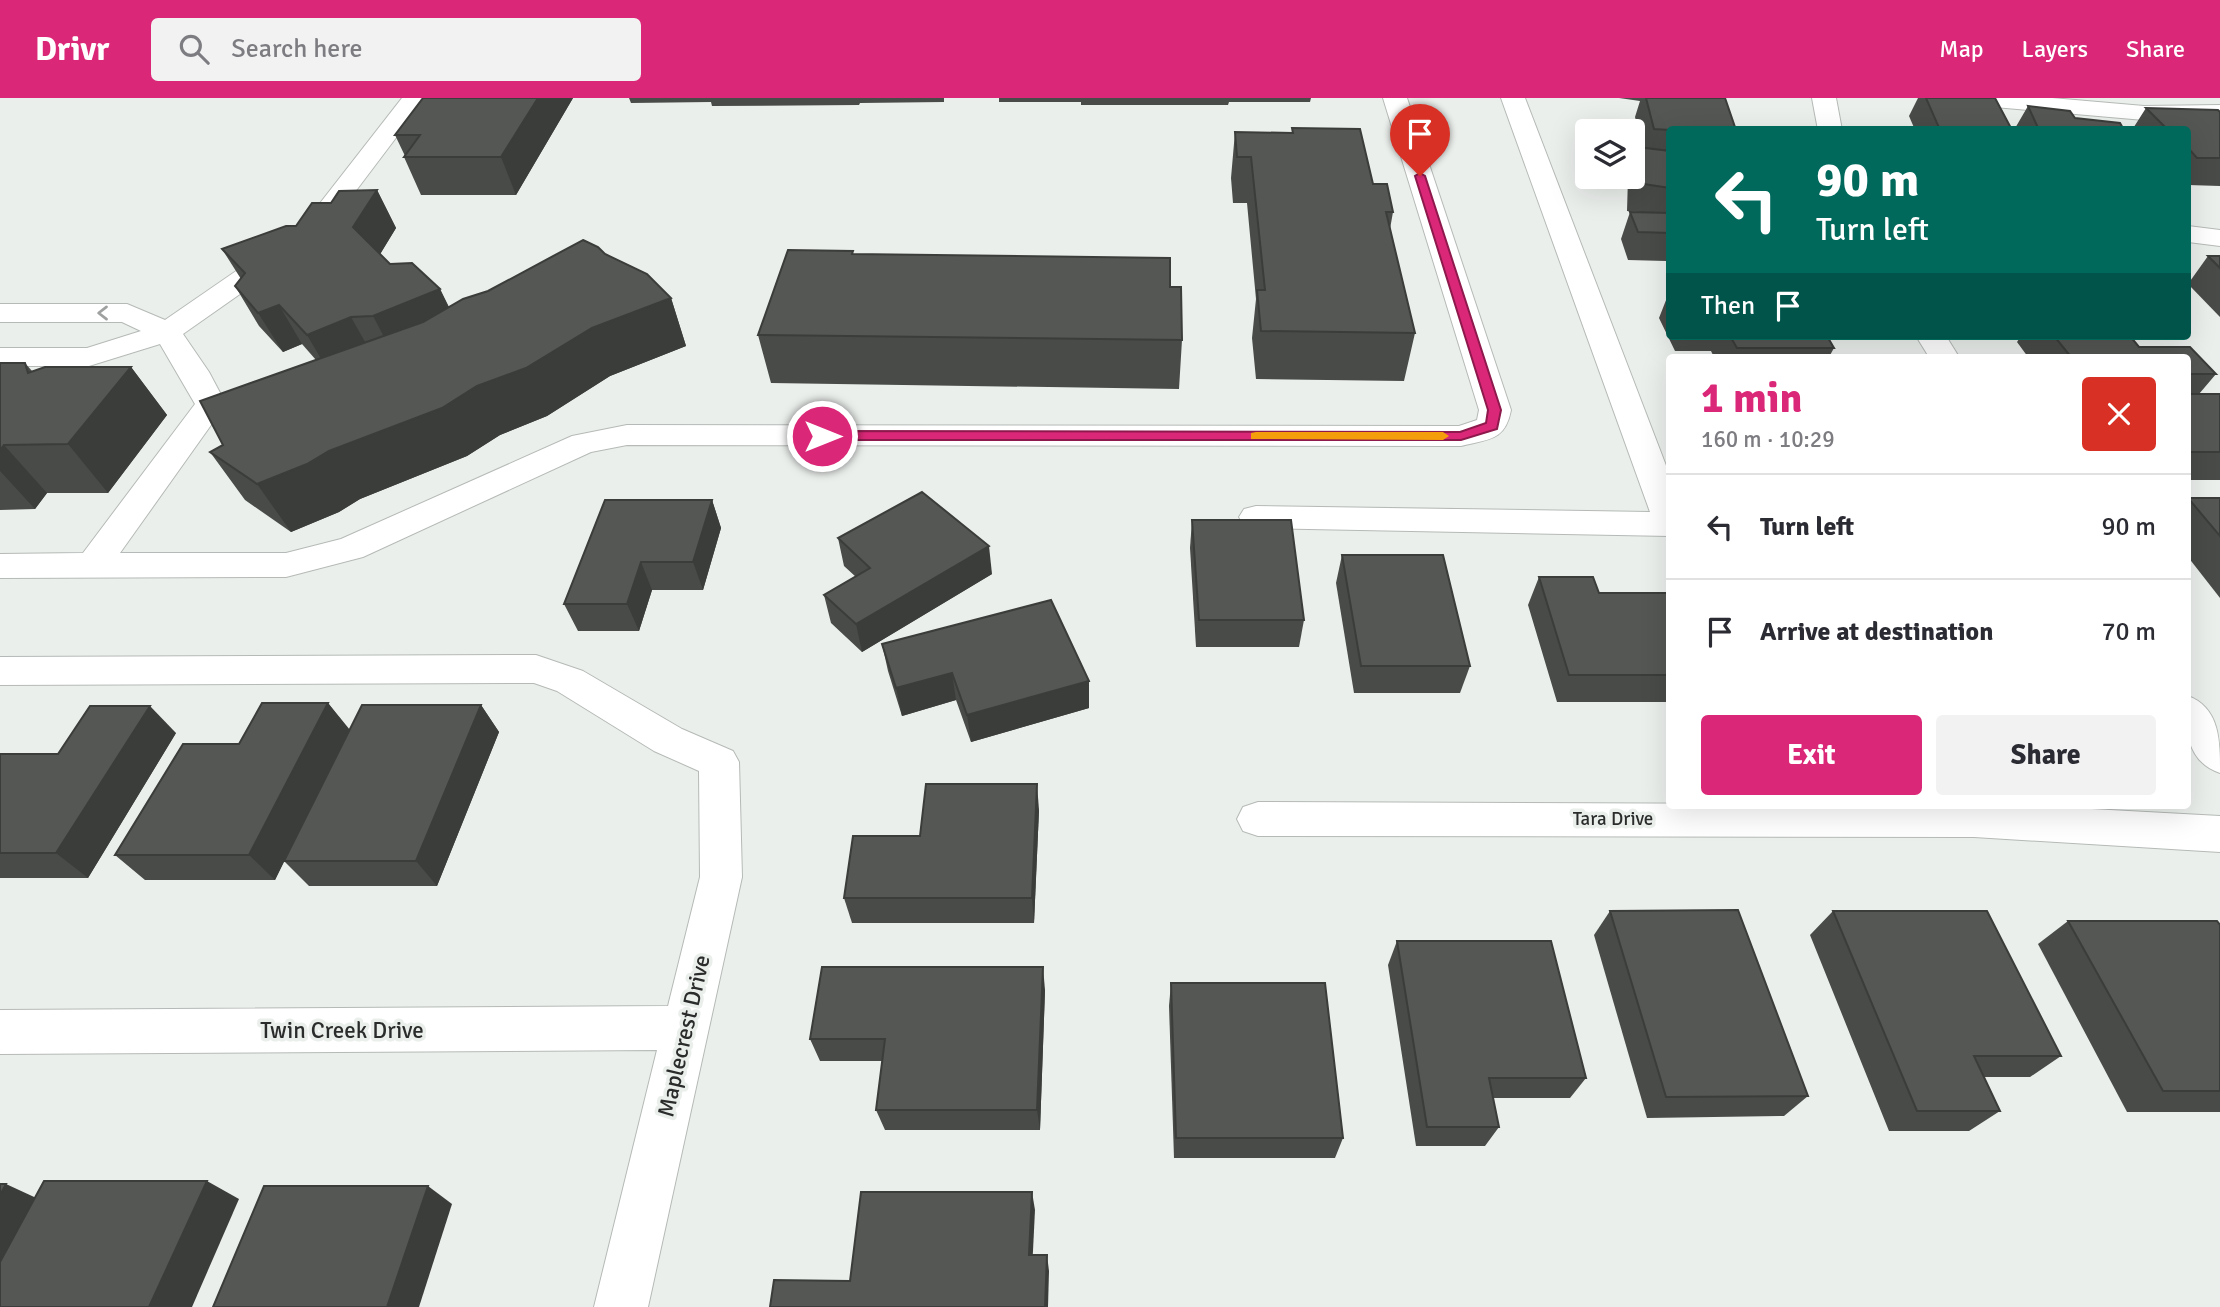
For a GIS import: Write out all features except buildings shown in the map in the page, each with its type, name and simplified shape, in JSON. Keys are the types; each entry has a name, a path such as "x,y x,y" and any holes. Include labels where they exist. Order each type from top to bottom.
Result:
{"street":[{"path":"0,357 89,357 167,331 312,231 414,98"},
{"path":"0,566 286,565 351,548 583,443 627,435 1461,436 1492,426 1495,410 1395,98"},
{"path":"1513,98 1666,512"},
{"path":"1824,98 1829,126"},
{"path":"1972,98 2144,113 2220,112"},
{"path":"2191,234 2220,238"},
{"path":"0,313 127,313 167,331 211,404 93,565"},
{"path":"1256,517 1666,523"},
{"name":"Maplecrest Drive","path":"0,671 536,669 570,681 668,740 719,762 721,877 621,1307"},
{"path":"2191,715 2220,757"},
{"name":"Tara Drive","path":"1258,819 1828,812 2220,834"},
{"name":"Twin Creek Drive","path":"0,1032 685,1028"}],"slow traffic":[{"path":"1256,436 1443,436"}],"route":[{"path":"822,436 1461,436 1492,426 1495,410 1420,176"}]}
